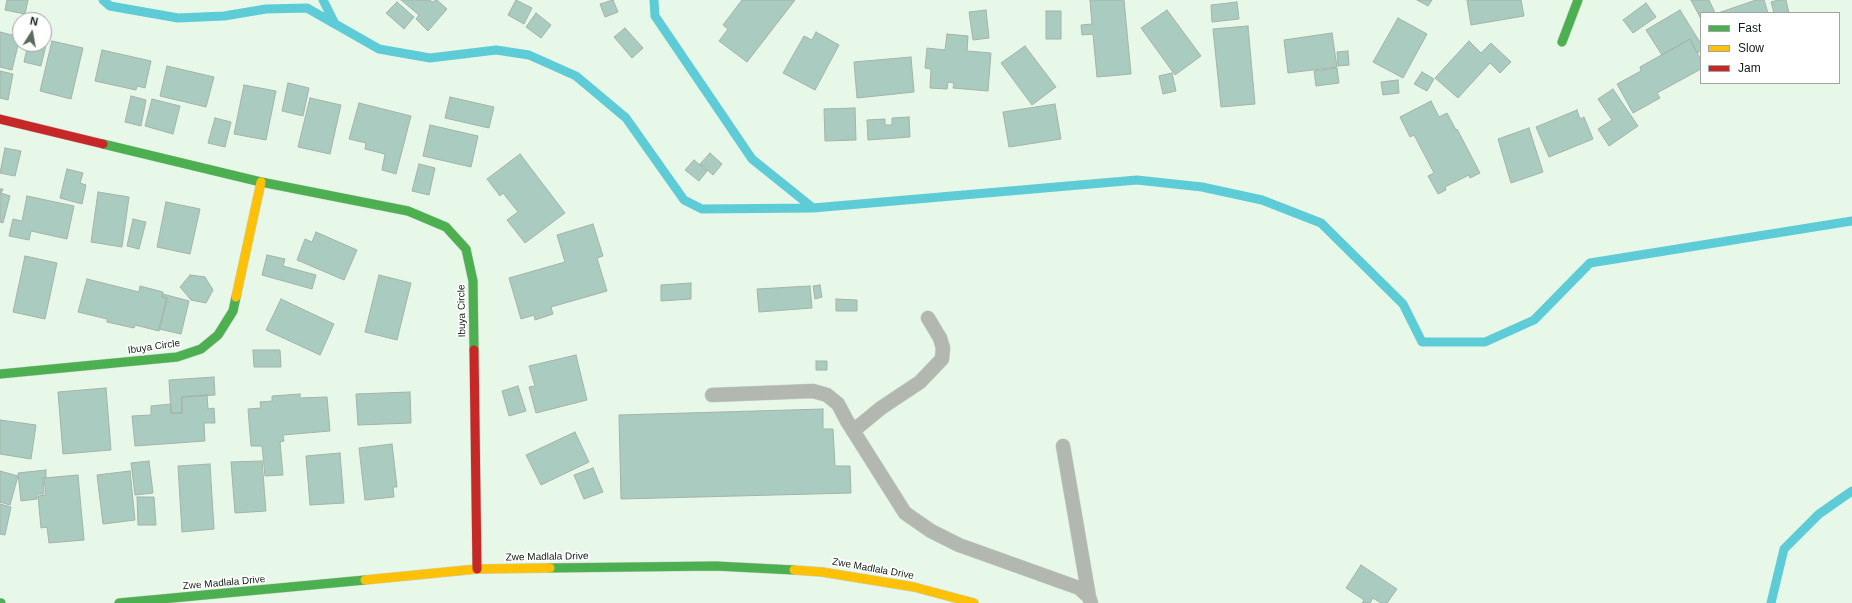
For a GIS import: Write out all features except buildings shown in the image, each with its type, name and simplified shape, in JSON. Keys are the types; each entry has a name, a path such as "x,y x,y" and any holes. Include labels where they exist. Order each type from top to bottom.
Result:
{"street":[{"path":"1562,42 1578,0"},
{"name":"Ibuya Circle","path":"0,119 261,182 408,211 446,227 466,249 473,281 478,569"},
{"name":"Ibuya Circle","path":"0,374 177,357 201,349 218,335 233,311 261,182"},
{"name":"Zwe Madlala Drive","path":"119,603 478,569 716,566 822,572 914,587 974,603"}],"lane":[{"path":"853,431 881,408 920,382 942,358 944,348 928,318"},
{"path":"712,395 813,392 827,395 838,404 853,431 905,513 931,531 959,545 1079,588 1090,600"},
{"path":"1063,446 1090,600"}],"waterway":[{"path":"103,0 110,6 178,18 224,16 266,9 307,8 379,49 430,58 496,50 529,55 576,76 626,118 684,200 702,209 813,208 1137,180 1202,187 1262,200 1321,223 1403,304 1422,342 1485,342 1534,320 1590,263 1852,221"},
{"path":"323,0 335,24"},
{"path":"654,0 655,16 752,159 813,208"},
{"path":"1771,603 1784,549 1819,514 1852,491"}],"traffic: fast":[{"path":"1562,42 1578,0"},
{"path":"103,144 261,182 408,211 446,227 466,249 473,281 474,350"},
{"path":"0,374 177,357 201,349 218,335 233,311 236,297"},
{"path":"550,568 716,566 794,570"},
{"path":"119,603 365,580"}],"traffic: slow":[{"path":"236,297 261,182"},
{"path":"365,580 477,569 550,568"},
{"path":"794,570 822,572 914,587 974,603"}],"traffic: jam":[{"path":"0,119 103,144"},
{"path":"474,350 477,569"}]}
